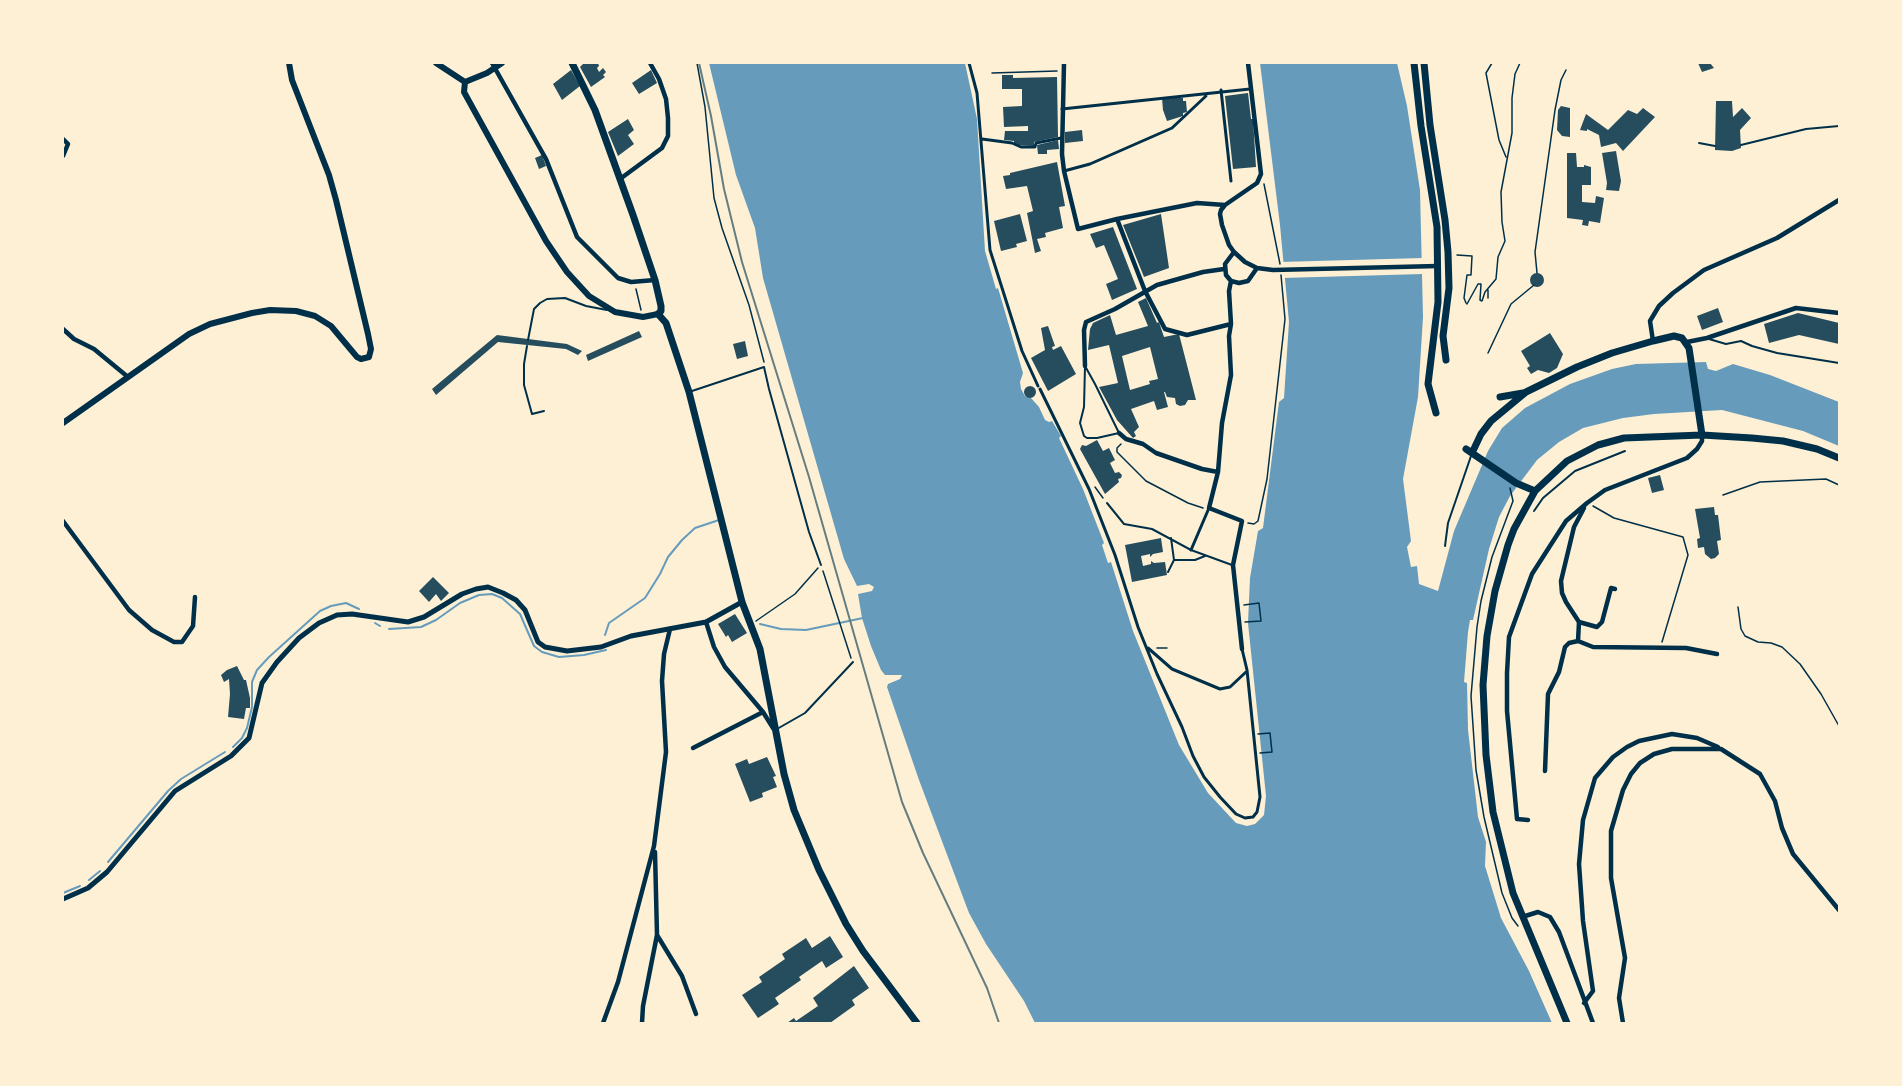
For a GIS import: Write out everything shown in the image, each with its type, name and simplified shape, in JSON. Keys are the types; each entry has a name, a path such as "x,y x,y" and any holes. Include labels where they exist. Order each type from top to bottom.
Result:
{"main road":[{"path":"63,423 189,334 230,318 270,310 296,311 315,316 331,326 357,357 361,359 369,357 371,349 368,334 336,200 329,175 298,95 289,63"},
{"path":"436,63 465,82"},
{"path":"465,82 502,63"},
{"path":"465,82 464,92 546,241 567,272 589,296 615,312 651,317 661,311 655,280 595,110 572,63"},
{"path":"1414,63 1421,126 1437,227 1438,302 1428,384 1436,413"},
{"path":"1424,63 1449,267 1448,303 1443,336 1446,360"},
{"path":"1438,267 1449,267"},
{"path":"658,314 666,323 689,392 742,602 760,649 775,730 794,810 834,901 863,951 916,1023"},
{"path":"1535,491 1516,483 1471,453 1491,421 1526,392 1585,364 1653,340 1677,336 1687,342 1692,358 1702,435"},
{"path":"1500,397 1526,392"},
{"path":"1567,1023 1513,893 1493,812 1483,720 1487,636 1508,545 1518,522 1535,491 1567,461 1598,445 1624,438 1702,435 1783,441 1817,449 1839,458"}],"street":[{"path":"620,179 662,148 668,136 666,99 650,63"},
{"path":"969,63 977,93 990,250 1022,351 1089,489 1115,555 1138,627 1204,777 1236,814 1245,818 1253,817 1259,807 1260,783 1248,670 1242,649 1233,565 1242,521 1209,508"},
{"path":"1064,63 1062,109 1064,171 1078,229 1197,203 1225,205"},
{"path":"1248,63 1261,174 1257,183 1225,205 1220,214 1227,239 1234,252 1245,262 1257,268 1269,270 1438,267"},
{"path":"493,66 546,159 578,237 618,278 634,282 655,280"},
{"path":"1062,109 1250,89"},
{"path":"1221,92 1231,181"},
{"path":"1064,171 1090,164 1172,128 1207,95"},
{"path":"982,139 1012,143 1021,147 1035,147 1036,143 1062,138"},
{"path":"63,139 68,144 63,156"},
{"path":"1653,340 1650,321 1656,310 1672,293 1704,270 1777,238 1839,200"},
{"path":"1117,219 1145,291 1168,332 1187,335 1232,324"},
{"path":"1191,550 1209,508 1218,472 1222,423 1231,375 1229,336 1232,324 1229,291 1231,281 1224,270 1225,264 1234,252"},
{"path":"1231,281 1243,283 1248,281 1257,268"},
{"path":"1085,366 1084,330 1086,322 1157,285 1203,272 1224,270"},
{"path":"1687,342 1707,338 1796,308 1807,307 1839,313"},
{"path":"63,329 74,339 94,349 128,376"},
{"path":"1119,433 1126,439 1143,444 1156,453 1202,469 1218,472"},
{"path":"1528,820 1517,819 1507,711 1507,674 1509,637 1532,574 1566,521 1587,503 1612,487 1687,458 1697,449 1702,441 1702,435"},
{"path":"1578,641 1579,622 1562,593 1561,581 1574,527 1587,503"},
{"path":"63,521 129,610 152,630 174,642 182,642 193,626 195,597"},
{"path":"63,899 88,888 100,877 175,791 231,756 249,738 262,682 299,638 319,623 337,615 352,614 408,622 424,617 462,594 488,587 516,600 525,610 538,642 553,650 567,651 601,647 631,636 706,622 742,602"},
{"path":"1579,622 1597,627 1602,622 1611,588 1615,589"},
{"path":"706,622 714,647 725,667 775,730"},
{"path":"603,1023 618,982 654,846 661,807 666,752 664,654 670,628"},
{"path":"1545,771 1548,694 1559,672 1565,646 1569,643 1578,641 1593,647 1686,648 1717,654"},
{"path":"1147,646 1172,669 1220,688 1230,687 1248,670"},
{"path":"693,748 763,712"},
{"path":"1584,1003 1593,991 1582,921 1579,864 1583,820 1595,778 1614,757 1627,747 1672,734 1684,735 1721,748 1750,766 1766,782 1793,854 1839,910"},
{"path":"1623,1023 1619,998 1625,958 1611,878 1611,831 1623,790 1640,763 1654,754 1672,749 1721,748"},
{"path":"642,1023 642,1006 657,935 654,846"},
{"path":"1522,916 1538,912 1550,917 1560,932 1593,1023"},
{"path":"657,935 682,976 696,1014"}],"lane":[{"path":"1741,145 1806,129 1839,126"},
{"path":"1699,143 1715,146"},
{"path":"528,340 534,309 547,299 565,297 586,306 615,312"},
{"path":"1707,338 1726,344 1741,341 1778,353 1839,363"},
{"path":"527,346 524,364 527,395 532,414 544,411"},
{"path":"1085,366 1119,433 1097,438 1084,436 1080,423 1084,407 1085,366"},
{"path":"689,392 765,367 810,535 821,565"},
{"path":"1534,511 1543,498 1575,471 1624,452"},
{"path":"1445,546 1448,523 1471,453"},
{"path":"1107,503 1124,524 1152,529 1191,550 1233,565"},
{"path":"1168,572 1174,560 1171,538"},
{"path":"1174,560 1195,560 1205,556"},
{"path":"775,730 806,713 853,662"}],"path":[{"path":"697,63 705,107 714,198 755,324 765,367"},
{"path":"1492,63 1486,73 1499,140 1506,158"},
{"path":"1455,254 1472,256 1471,275 1467,275 1465,302 1467,304 1478,284 1481,284 1480,300 1482,301 1496,279 1498,257 1505,241 1501,192 1512,133 1515,74 1520,63"},
{"path":"1537,273 1535,252 1552,129 1560,80 1566,70"},
{"path":"992,73 1064,71"},
{"path":"1242,521 1251,525 1258,521 1267,479 1285,320 1280,260 1267,193"},
{"path":"634,282 643,317"},
{"path":"1488,353 1511,304 1534,285"},
{"path":"1488,289 1488,298"},
{"path":"1126,439 1117,448 1117,452 1146,481 1188,503 1209,508"},
{"path":"1723,495 1760,482 1826,479 1839,485"},
{"path":"1092,481 1107,503"},
{"path":"1506,484 1513,494 1513,501 1492,557 1481,601 1472,684 1472,718 1476,770 1484,817 1502,893 1512,918 1520,929"},
{"path":"1587,503 1614,518 1683,537 1688,555 1661,647"},
{"path":"821,565 853,662"},
{"path":"751,624 795,594 821,565"},
{"path":"1237,606 1259,603 1261,621 1239,623"},
{"path":"1738,607 1741,629 1745,636 1758,642 1772,643 1782,647 1800,664 1821,694 1839,726"},
{"path":"1154,653 1158,647 1167,648"},
{"path":"1254,734 1270,733 1272,752 1256,753"}],"water":[{"path":"709,63 965,63 977,119 985,251 1023,373 1020,382 1021,389 1025,396 1031,398 1039,407 1045,420 1052,421 1061,436 1059,438 1083,489 1104,543 1102,545 1108,563 1111,562 1133,631 1179,745 1208,793 1236,823 1247,826 1255,824 1264,815 1266,796 1248,623 1250,578 1258,531 1263,528 1279,402 1284,398 1289,322 1280,225 1260,63 1397,63 1407,106 1420,190 1423,317 1418,397 1403,479 1411,541 1407,547 1411,567 1417,566 1419,584 1438,591 1454,531 1488,451 1502,428 1525,408 1570,384 1612,369 1636,364 1706,362 1708,369 1716,371 1733,364 1770,375 1839,402 1839,446 1803,431 1722,410 1623,418 1583,428 1559,442 1537,460 1510,496 1499,517 1468,632 1464,682 1467,683 1468,730 1478,817 1486,842 1485,866 1501,918 1529,971 1552,1023 1035,1023 1024,1001 986,944 969,913 887,687 888,684 900,679 902,675 885,675 871,646 862,618 858,594 872,591 874,587 869,584 857,586 844,559 763,278 755,228 736,175"}],"pier":[{"path":"1423,258 1423,274 1282,278 1280,262"}],"building":[{"path":"584,63 598,63 599,72 603,68 606,72 603,75 605,77 591,87 580,67"},
{"path":"1698,63 1710,63 1714,68 1702,72"},
{"path":"571,70 580,86 562,100 553,84"},
{"path":"651,70 657,83 639,94 632,83"},
{"path":"1002,75 1013,75 1013,78 1057,77 1058,137 1034,142 1034,146 1014,145 1014,141 1004,140 1005,131 1028,131 1028,126 1004,127 1003,107 1022,106 1022,89 1002,89"},
{"path":"1248,93 1251,119 1253,119 1256,167 1233,169 1225,96"},
{"path":"1162,98 1183,98 1183,101 1186,101 1187,112 1183,113 1183,116 1167,121"},
{"path":"1716,101 1732,101 1733,117 1742,108 1751,118 1740,130 1741,148 1732,151 1715,150"},
{"path":"1561,106 1570,108 1570,137 1562,136 1557,130 1558,110"},
{"path":"1643,108 1655,117 1623,151 1616,143 1601,147 1599,135 1587,129 1587,131 1580,130 1586,114 1608,130 1628,110 1637,114"},
{"path":"628,119 634,130 628,135 634,144 618,156 608,132"},
{"path":"1082,130 1083,141 1065,143 1065,132"},
{"path":"1058,140 1059,149 1047,150 1047,154 1038,154 1037,145"},
{"path":"1616,151 1621,181 1619,191 1606,190 1602,153"},
{"path":"1567,153 1576,153 1577,167 1584,167 1584,165 1591,167 1591,185 1582,185 1582,202 1595,203 1596,196 1604,198 1600,223 1589,221 1588,226 1582,225 1583,220 1567,218"},
{"path":"542,155 546,166 539,169 535,158"},
{"path":"1057,162 1065,206 1059,207 1063,228 1045,233 1046,237 1037,239 1041,251 1035,253 1027,213 1033,211 1027,186 1006,189 1003,176"},
{"path":"1020,214 1027,241 1016,244 1017,247 1001,251 994,221"},
{"path":"1161,214 1169,268 1144,277 1123,225"},
{"path":"1113,227 1137,289 1112,300 1106,284 1118,279 1104,245 1096,248 1090,234"},
{"path":"1537,273 1542,275 1544,280 1542,285 1537,287 1532,285 1530,280 1532,275"},
{"path":"1146,298 1164,337 1179,334 1196,400 1188,400 1185,405 1180,406 1176,404 1175,398 1167,397 1164,392 1168,407 1157,410 1154,401 1131,409 1139,427 1134,432 1136,436 1133,438 1117,420 1099,387 1118,383 1109,345 1088,350 1090,329 1093,323 1110,315 1116,335 1148,326 1138,302","holes":["1150,347 1158,379 1130,390 1122,356"]},
{"path":"1718,308 1723,322 1702,330 1697,316"},
{"path":"1798,313 1839,323 1839,344 1799,335 1769,343 1764,324"},
{"path":"1048,326 1055,346 1052,347 1053,350 1061,346 1076,374 1048,391 1031,358 1045,350 1041,328"},
{"path":"639,331 642,337 588,361 586,355"},
{"path":"1550,333 1563,354 1557,368 1549,373 1538,370 1531,374 1527,368 1530,366 1521,351"},
{"path":"497,335 567,344 582,351 578,355 566,349 498,342 436,395 432,389"},
{"path":"745,341 748,356 737,359 733,344"},
{"path":"1032,386 1036,392 1032,398 1028,398 1024,390"},
{"path":"1097,440 1103,451 1109,448 1115,460 1110,463 1115,473 1119,472 1122,475 1118,479 1119,482 1105,494 1080,449 1082,445 1086,446"},
{"path":"1660,475 1664,490 1652,493 1648,478"},
{"path":"1714,507 1715,515 1718,515 1721,540 1717,541 1719,554 1711,559 1705,554 1704,547 1698,548 1697,539 1700,538 1695,509"},
{"path":"1161,538 1163,552 1150,557 1150,554 1141,556 1143,566 1151,564 1151,561 1165,562 1167,575 1132,582 1125,545"},
{"path":"433,577 449,593 441,601 436,594 429,602 419,591"},
{"path":"735,614 747,633 732,642 718,624"},
{"path":"237,666 246,680 250,698 250,708 246,708 244,719 228,717 229,679 224,682 221,675"},
{"path":"767,757 776,776 773,777 777,787 762,793 763,797 750,802 735,764 747,759 749,764"},
{"path":"830,936 843,957 826,968 822,961 799,977 801,980 775,998 779,1004 758,1018 742,995 762,982 759,977 785,959 782,954 806,938 812,948"},
{"path":"854,966 869,988 852,1000 855,1005 830,1023 787,1023 794,1018 796,1021 818,1006 813,998"}],"waterway":[{"path":"605,635 609,623 645,598 668,557 682,540 695,528 719,520"},
{"path":"389,629 421,627 436,620 460,603 479,595 492,594 502,598 520,614 534,646 542,652 559,657 606,650"},
{"path":"233,747 242,738 247,728 252,707 252,682 257,670 320,611 346,603 359,609"},
{"path":"760,624 781,629 806,630 863,618"},
{"path":"375,623 380,626"},
{"path":"108,862 168,791 181,779 225,752"},
{"path":"89,880 100,871"},
{"path":"63,893 80,886"}],"railway":[{"path":"699,63 724,189 742,262 809,477 902,802 923,853 987,988 999,1023"}]}
